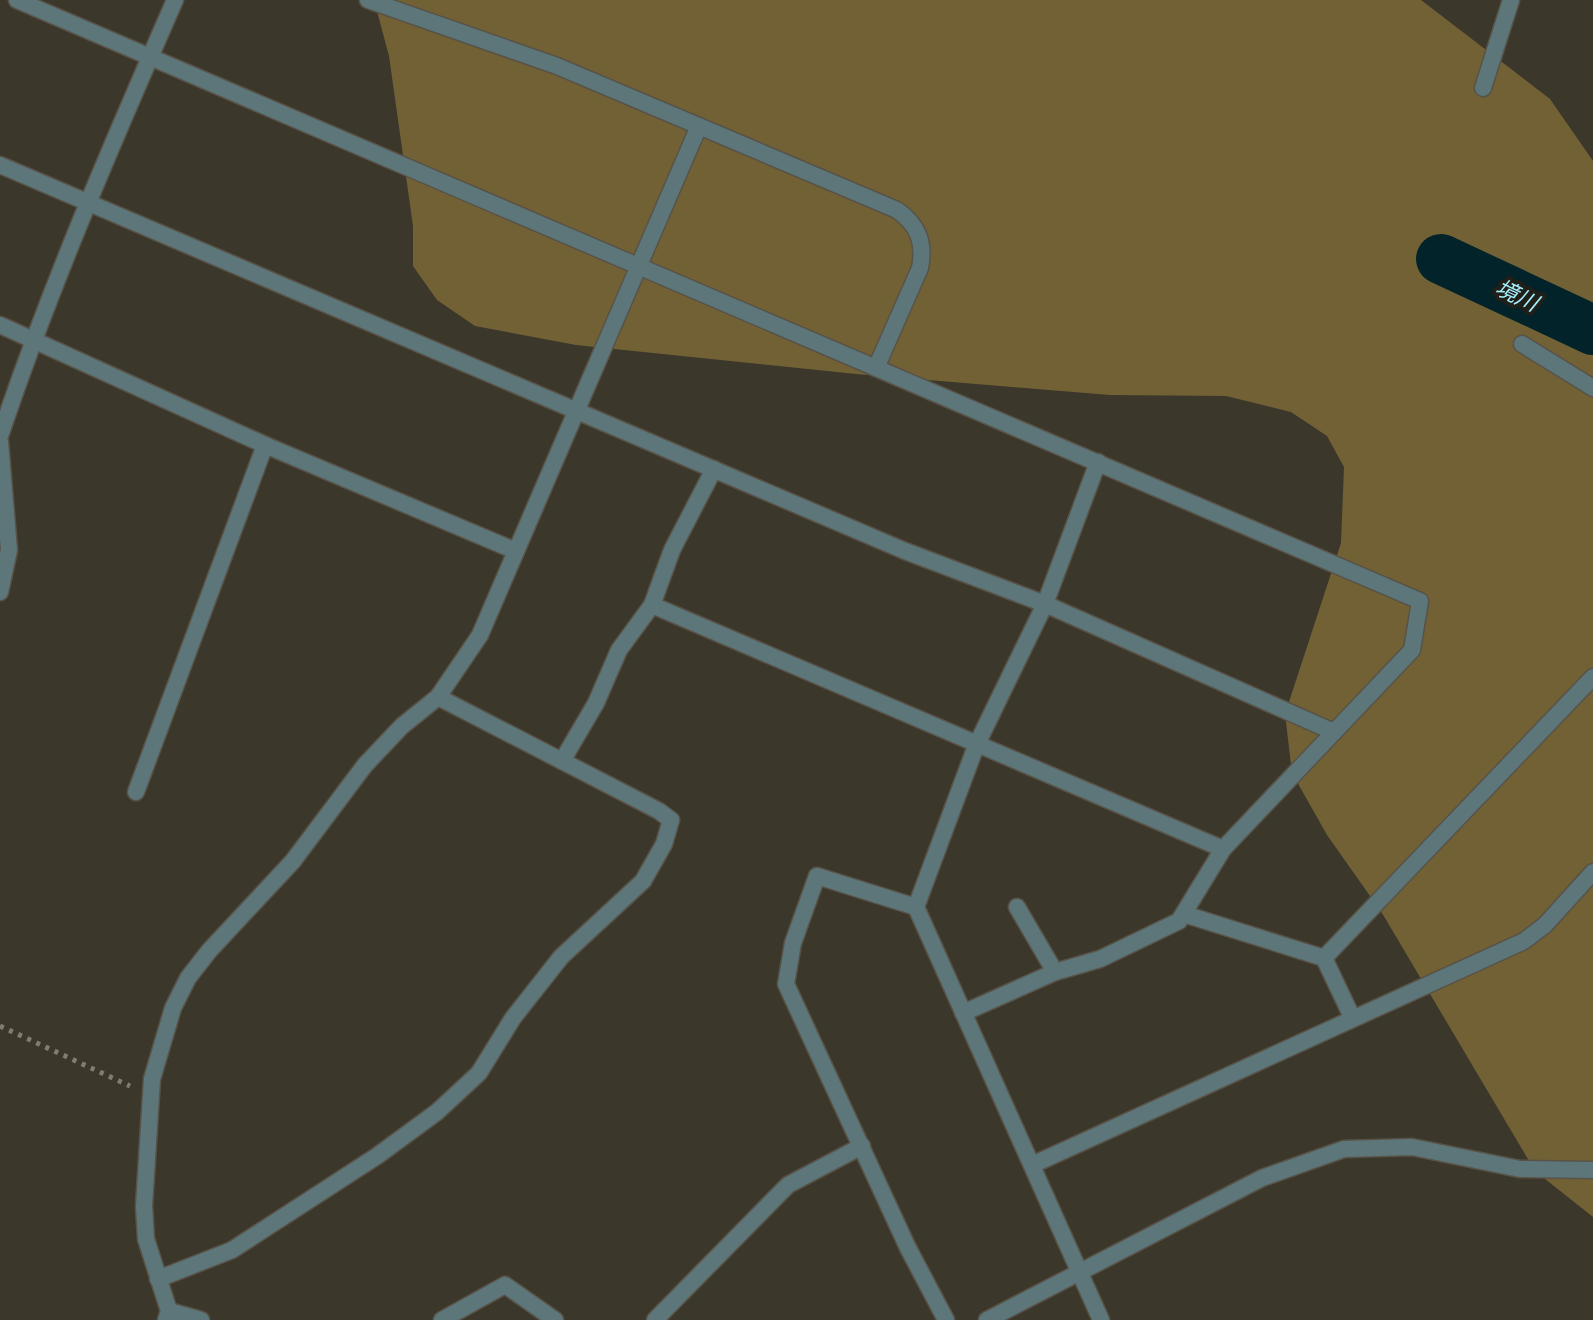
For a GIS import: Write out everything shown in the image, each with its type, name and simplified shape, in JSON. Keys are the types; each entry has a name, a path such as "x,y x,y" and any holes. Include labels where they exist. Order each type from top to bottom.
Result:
{"street":[{"path":"17,0 1420,601 1412,650 1223,849 1179,921 1100,959 1055,972 963,1013"},
{"path":"0,436 32,338 86,202 175,0"},
{"path":"368,0 557,66 897,210 915,227 921,240 920,268 876,368"},
{"path":"1483,88 1511,0"},
{"path":"201,1320 167,1316 146,1239 144,1206 152,1079 173,1008 188,978 293,861 365,765 402,726 438,697 480,635 699,126"},
{"path":"0,165 905,551 1045,604 1334,732"},
{"path":"0,325 265,445 516,551"},
{"path":"1522,344 1593,388"},
{"path":"0,442 9,550 0,592"},
{"path":"136,792 265,445"},
{"path":"1098,462 1045,604 977,744 916,907 1101,1320"},
{"path":"562,761 596,703 619,650 652,605 672,550 714,469"},
{"path":"652,605 1223,849"},
{"path":"1324,958 1593,677"},
{"path":"158,1279 232,1250 377,1156 437,1112 479,1073 513,1018 561,957 643,881 664,844 671,820 438,697"},
{"path":"1032,1165 1524,941 1545,925 1593,872"},
{"path":"916,907 817,876 793,943 786,984 946,1320"},
{"path":"1017,907 1055,972"},
{"path":"1184,914 1324,958 1352,1017"},
{"path":"655,1320 788,1185 862,1146"},
{"path":"987,1320 1262,1178 1344,1149 1412,1147 1520,1169 1593,1170"},
{"path":"442,1320 505,1285 555,1320"}],"path":[{"path":"0,1026 152,1095"}],"shaded area":[{"path":"374,0 1421,0 1550,99 1593,161 1593,1217 1535,1171 1382,913 1327,835 1292,773 1285,714 1341,543 1344,467 1327,436 1291,412 1226,396 1110,395 856,374 576,345 475,326 437,300 413,266 413,226 389,56"}],"waterway":[{"name":"境川","path":"1441,259 1593,330"}]}
